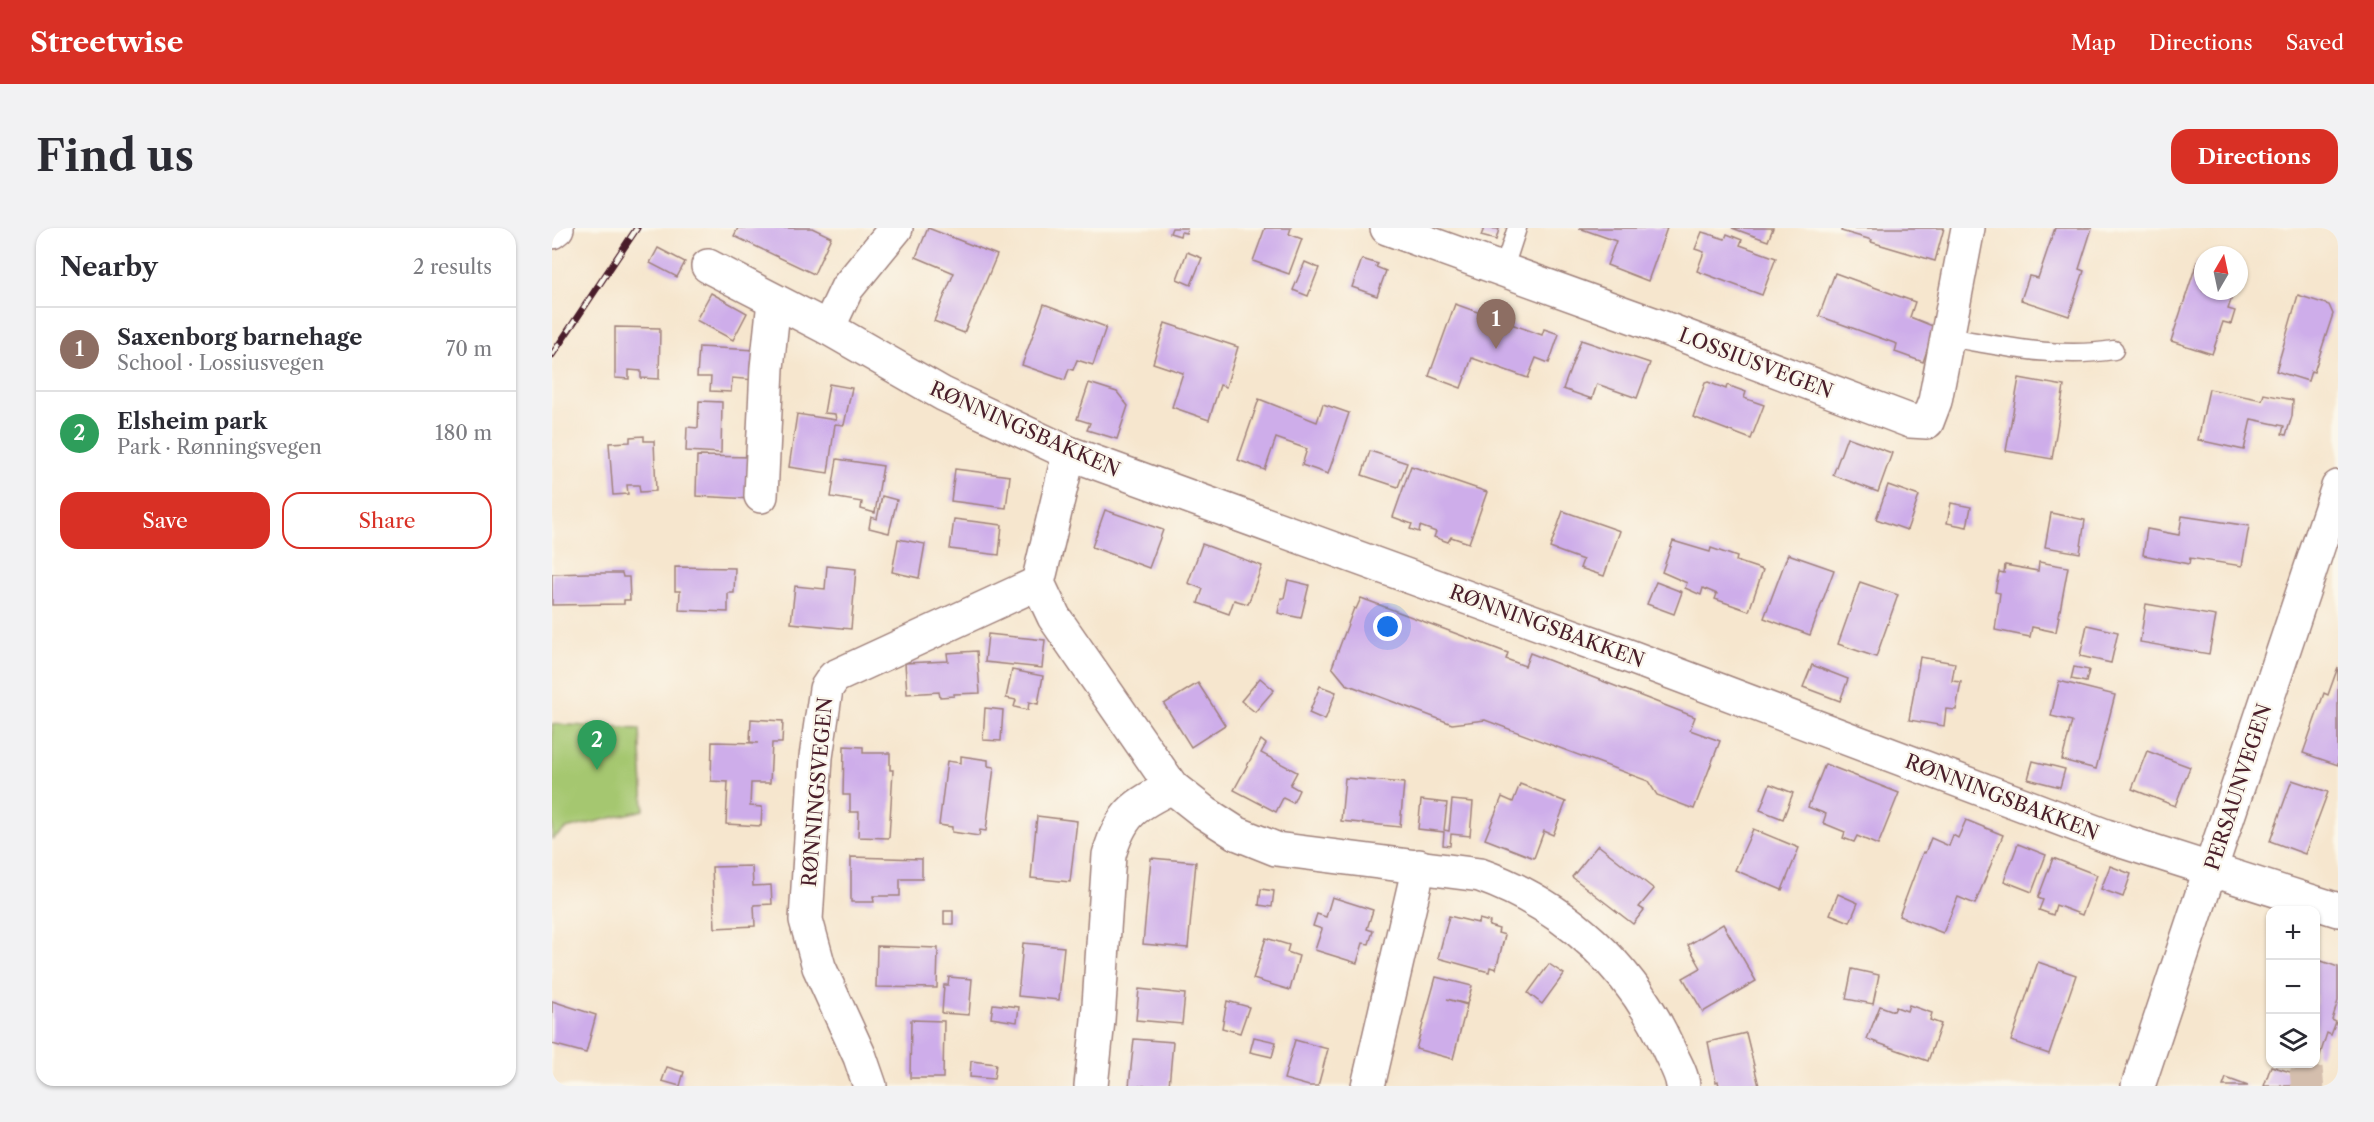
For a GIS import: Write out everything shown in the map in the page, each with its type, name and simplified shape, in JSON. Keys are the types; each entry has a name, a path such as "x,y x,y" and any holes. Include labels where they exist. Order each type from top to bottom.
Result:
{"street":[{"path":"552,232 557,228"},
{"path":"828,328 847,288 896,228"},
{"name":"LOSSIUSVEGEN","path":"1388,228 1653,324 1910,421 1927,422 1935,401 1968,228"},
{"name":"RØNNINGSBAKKEN","path":"708,266 828,328 943,394 1069,453 1631,657 2106,836 2338,910"},
{"path":"761,496 767,368 774,301"},
{"path":"1069,453 1038,583 1054,617 1172,787 1205,813 1236,833 1276,849 1480,875 1506,885 1552,910 1600,948 1621,971 1657,1023 1683,1086"},
{"name":"PERSAUNVEGEN","path":"2138,1086 2338,487"},
{"name":"RØNNINGSVEGEN","path":"870,1086 860,1057 819,967 806,920 816,757 826,689 834,677 1038,583"},
{"path":"1091,1086 1098,1020 1109,855 1116,831 1133,809 1172,787"},
{"path":"1368,1086 1419,866"}],"lane":[{"path":"1503,271 1517,228"},
{"path":"1947,337 2032,351 2086,354 2114,350"}],"green space":[{"path":"552,724 640,729 644,810 566,829 552,839"}],"building":[{"path":"738,228 812,228 831,237 814,274 734,236"},
{"path":"928,228 997,255 964,333 934,321 954,273 916,257"},
{"path":"1172,228 1187,228 1186,233 1181,232 1180,236 1170,233"},
{"path":"1265,228 1291,228 1289,234 1302,239 1289,274 1253,261"},
{"path":"1484,228 1499,229 1496,240 1481,236"},
{"path":"1579,228 1667,228 1648,281 1607,265 1616,241"},
{"path":"1732,228 1773,228 1768,241"},
{"path":"1842,228 1944,228 1935,261 1871,242 1872,240 1841,231"},
{"path":"2055,228 2092,228 2079,269 2084,271 2069,316 2021,300 2029,276 2038,278"},
{"path":"1702,232 1725,239 1727,234 1742,240 1740,245 1776,258 1762,295 1697,271 1704,252 1695,249"},
{"path":"658,248 685,262 677,277 650,263"},
{"path":"1187,252 1202,258 1191,285 1177,279"},
{"path":"1362,259 1378,264 1376,267 1386,271 1377,296 1352,287"},
{"path":"1305,262 1319,268 1308,296 1293,290"},
{"path":"2194,271 2194,300 2231,300 2228,309 2235,311 2231,324 2223,322 2212,354 2171,341"},
{"path":"1835,273 1915,302 1910,317 1935,327 1923,362 1895,352 1897,344 1819,316"},
{"path":"711,293 747,313 733,340 696,320"},
{"path":"2298,295 2329,305 2333,314 2314,372 2311,371 2308,381 2276,371"},
{"path":"1044,304 1106,327 1093,365 1077,360 1073,370 1069,369 1065,380 1022,365"},
{"path":"1455,304 1542,335 1544,329 1559,334 1549,363 1536,358 1528,378 1472,358 1461,388 1429,376"},
{"path":"1165,323 1238,347 1226,387 1220,385 1209,420 1172,407 1183,373 1153,363"},
{"path":"615,327 660,328 659,379 641,378 641,371 629,370 629,379 615,378"},
{"path":"1581,340 1650,363 1637,398 1597,384 1592,399 1563,389"},
{"path":"699,347 756,350 755,380 732,378 731,392 710,391 711,377 697,377"},
{"path":"2019,378 2064,386 2052,459 2006,451"},
{"path":"1089,383 1117,392 1128,406 1117,439 1087,430 1090,423 1077,419"},
{"path":"1705,383 1726,389 1727,385 1746,392 1744,398 1764,405 1751,439 1693,417"},
{"path":"829,384 852,388 844,425 835,424 828,473 789,467 797,414 836,420 835,414 824,413"},
{"path":"2209,389 2262,400 2264,394 2293,400 2292,416 2286,435 2282,434 2284,426 2251,419 2244,450 2198,440"},
{"path":"1259,399 1317,422 1323,404 1349,413 1328,474 1302,465 1307,449 1276,438 1265,470 1238,460"},
{"path":"699,401 722,402 721,453 686,451 687,427 698,428"},
{"path":"644,436 644,441 654,441 656,491 640,492 639,485 627,485 628,494 613,495 609,443 630,442 630,437"},
{"path":"1847,437 1892,453 1878,492 1833,475"},
{"path":"1370,451 1407,463 1398,487 1362,475"},
{"path":"697,456 753,457 752,499 696,496"},
{"path":"837,459 883,466 875,513 861,509 862,502 831,497"},
{"path":"1411,466 1487,492 1469,543 1451,537 1448,542 1434,537 1436,532 1420,526 1419,532 1410,529 1412,524 1393,517"},
{"path":"955,469 1010,476 1006,508 951,501"},
{"path":"1888,485 1919,496 1907,530 1876,519"},
{"path":"882,496 897,500 889,533 869,528 871,517 877,519"},
{"path":"1951,503 1971,507 1967,527 1947,523"},
{"path":"1105,510 1163,530 1149,568 1092,547"},
{"path":"1563,511 1620,531 1604,576 1580,568 1583,560 1550,548"},
{"path":"2051,513 2085,520 2080,553 2045,547"},
{"path":"2182,516 2249,526 2242,566 2190,558 2189,564 2143,555 2147,529 2179,535"},
{"path":"954,519 1002,525 999,555 950,549"},
{"path":"898,539 925,544 919,578 892,572"},
{"path":"1673,541 1710,552 1711,548 1737,557 1736,561 1763,570 1749,611 1715,599 1717,594 1703,588 1701,595 1685,588 1687,583 1662,572"},
{"path":"1202,544 1262,566 1248,604 1234,600 1229,614 1198,603 1203,589 1188,583"},
{"path":"1788,554 1834,570 1810,635 1764,618"},
{"path":"2039,562 2068,567 2056,632 2032,627 2030,637 1995,630 2000,593 1995,592 1999,572 2004,573 2005,565 2038,571"},
{"path":"827,566 856,569 851,629 791,623 795,586 825,589"},
{"path":"675,567 735,568 734,593 728,593 728,612 679,610 680,591 675,591"},
{"path":"622,573 623,577 629,577 630,600 624,600 624,604 552,605 552,574"},
{"path":"1288,580 1309,585 1301,618 1278,613"},
{"path":"1656,582 1682,592 1674,614 1647,604"},
{"path":"1860,582 1898,595 1876,657 1838,644"},
{"path":"1361,598 1508,653 1506,659 1525,666 1530,653 1695,717 1690,730 1720,741 1694,809 1657,795 1648,781 1485,720 1452,724 1346,684 1332,667 1354,608 1356,609"},
{"path":"2146,604 2216,616 2209,654 2140,642"},
{"path":"2087,625 2118,632 2111,663 2080,656"},
{"path":"988,634 1045,640 1042,668 985,662"},
{"path":"977,651 980,693 940,697 939,692 907,694 905,663 948,661 947,653"},
{"path":"1920,657 1955,663 1952,681 1961,682 1956,710 1946,709 1944,726 1909,720"},
{"path":"1812,665 1848,679 1840,701 1803,687"},
{"path":"2074,667 2089,670 2086,682 2071,679"},
{"path":"2338,667 2338,765 2303,753 2324,693 2328,695"},
{"path":"1012,670 1043,676 1038,704 1029,702 1028,710 1014,707 1016,700 1006,698"},
{"path":"1260,678 1274,690 1255,712 1241,701"},
{"path":"2059,681 2115,695 2096,769 2062,760 2072,721 2051,716"},
{"path":"1198,683 1225,725 1191,747 1164,704"},
{"path":"1320,686 1336,692 1325,720 1309,713"},
{"path":"985,708 1003,710 1001,741 983,740"},
{"path":"751,719 783,721 782,743 772,743 770,783 751,783 750,806 762,807 761,826 726,824 728,782 711,781 712,742 758,743 750,742"},
{"path":"1261,740 1266,744 1261,753 1297,772 1290,785 1299,790 1293,803 1283,798 1276,812 1234,790"},
{"path":"844,746 863,747 863,753 890,753 890,770 893,770 889,838 858,837 859,812 850,812 850,795 843,795"},
{"path":"2147,751 2190,767 2175,806 2132,789"},
{"path":"961,756 988,760 988,766 994,767 986,831 980,830 979,836 952,832 952,827 939,825 947,761 961,763"},
{"path":"2033,761 2065,769 2060,787 2028,779"},
{"path":"1825,764 1899,793 1878,845 1857,836 1854,842 1843,838 1845,832 1823,823 1826,814 1808,807"},
{"path":"1345,778 1404,783 1400,827 1341,821"},
{"path":"2292,780 2328,792 2305,854 2270,841"},
{"path":"1520,784 1566,802 1553,835 1544,831 1534,858 1485,839 1502,797 1513,802"},
{"path":"1770,784 1793,793 1783,819 1760,810"},
{"path":"1421,800 1447,803 1444,830 1449,831 1452,800 1473,802 1470,836 1451,834 1450,846 1443,845 1444,832 1418,829"},
{"path":"1037,816 1077,821 1070,882 1031,878"},
{"path":"1966,820 2003,835 1975,904 1958,897 1943,933 1899,916 1923,852 1925,853 1931,838 1949,846 1953,835 1958,838"},
{"path":"1753,829 1799,848 1782,890 1735,870"},
{"path":"2018,844 2046,855 2032,892 2004,881"},
{"path":"1598,845 1654,889 1639,907 1644,910 1633,924 1572,877"},
{"path":"851,857 922,859 922,879 900,879 900,896 873,896 874,902 851,902"},
{"path":"1151,858 1196,862 1188,948 1143,944"},
{"path":"2053,858 2097,875 2082,915 2056,905 2053,915 2039,910 2043,900 2038,898"},
{"path":"752,866 753,886 771,885 772,904 754,905 755,926 715,928 712,867"},
{"path":"2110,866 2131,874 2123,897 2101,889"},
{"path":"1261,889 1274,891 1272,907 1259,905"},
{"path":"1838,894 1858,903 1850,922 1830,914"},
{"path":"1332,897 1373,910 1367,929 1373,931 1369,944 1363,943 1357,963 1315,950 1322,929 1313,926 1317,914 1326,917"},
{"path":"944,911 953,911 953,924 944,924"},
{"path":"1449,916 1478,923 1479,919 1490,922 1489,926 1499,929 1498,933 1505,935 1496,969 1490,967 1489,972 1438,958"},
{"path":"1723,924 1756,981 1703,1012 1683,978 1701,968 1688,945"},
{"path":"1266,938 1289,945 1287,952 1299,956 1290,990 1253,979"},
{"path":"1023,943 1064,947 1059,1000 1018,996"},
{"path":"877,946 938,948 937,988 876,987"},
{"path":"2320,960 2338,967 2338,1001 2332,1020 2336,1022 2331,1035 2327,1033 2320,1055"},
{"path":"2038,962 2076,975 2049,1054 2011,1041"},
{"path":"1549,964 1564,974 1542,1004 1528,993"},
{"path":"1852,969 1879,975 1873,1004 1846,999"},
{"path":"949,977 972,979 969,1015 942,1013 944,985 948,985"},
{"path":"1436,977 1472,986 1467,1004 1447,999 1467,1005 1453,1059 1416,1049"},
{"path":"1139,989 1185,994 1182,1024 1136,1020"},
{"path":"552,1001 596,1015 586,1053 552,1044"},
{"path":"1227,1001 1249,1007 1240,1033 1222,1028"},
{"path":"993,1004 1019,1007 1017,1022 991,1018"},
{"path":"1909,1005 1932,1013 1930,1020 1941,1024 1928,1061 1867,1039 1880,1006 1894,1011 1896,1007 1907,1011"},
{"path":"911,1020 944,1021 943,1078 910,1078"},
{"path":"1746,1033 1759,1086 1719,1086 1718,1081 1716,1082 1708,1042"},
{"path":"1254,1037 1276,1042 1272,1057 1250,1052"},
{"path":"1134,1039 1173,1042 1169,1086 1129,1086"},
{"path":"1295,1040 1328,1049 1318,1086 1309,1086 1284,1079"},
{"path":"971,1061 996,1064 994,1079 970,1077"},
{"path":"667,1067 684,1072 680,1086 662,1081"},
{"path":"2270,1068 2309,1078 2306,1086 2264,1086"},
{"path":"2226,1078 2248,1086 2223,1086"}],"tunnel":[{"path":"2291,1086 2338,1082"}],"railway":[{"path":"552,355 637,228"}],"place":[{"name":"Saxenborg barnehage","path":"1496,349"},
{"name":"Elsheim park","path":"597,770"}]}
